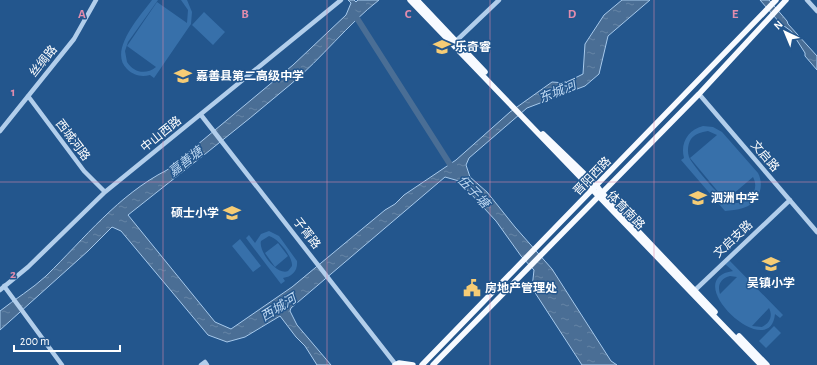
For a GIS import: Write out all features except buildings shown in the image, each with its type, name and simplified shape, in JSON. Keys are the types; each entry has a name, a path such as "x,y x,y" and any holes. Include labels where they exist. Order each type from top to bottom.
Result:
{"main road":[{"name":"体育南路","path":"410,0 454,43 529,122 767,365"},
{"name":"体育南路","path":"417,0 454,43"},
{"name":"晋阳西路","path":"422,365 776,0"},
{"name":"晋阳西路","path":"433,365 699,94 786,0"},
{"name":"体育南路","path":"694,291 761,365"},
{"path":"395,365 413,365"}],"street":[{"name":"丝绸路","path":"0,131 74,39 96,0"},
{"name":"中山西路","path":"2,288 28,267 105,192 341,0"},
{"path":"454,43 499,0"},
{"path":"807,0 817,11"},
{"name":"文启路","path":"699,94 817,232"},
{"name":"西城河路","path":"28,96 84,171 105,192"},
{"name":"子胥路","path":"201,115 330,278 395,365"},
{"name":"文启支路","path":"694,291 790,200"},
{"path":"2,288 13,298 25,313 62,365"},
{"path":"201,365 205,362 207,365"}],"shaded area":[{"path":"152,0 158,0 128,42 125,51 127,62 133,69 140,72 152,70 156,67 127,46 157,2 187,23 188,10 181,0 187,0 192,12 191,24 154,78 150,75 144,76 132,73 122,62 121,53 123,43 128,34"},
{"path":"204,12 225,32 213,45 192,25"},
{"path":"703,126 713,127 722,132 758,173 761,189 757,199 749,206 725,211 681,160 684,158 683,147 686,138 698,128","holes":["708,131 717,135 690,158 725,200 700,173 691,161 688,155 688,148 691,139 698,134","753,177 755,189 749,199 738,203 732,203 726,200"]},
{"path":"269,231 279,236 297,261 294,273 283,278 285,281 281,284 246,238 249,235 255,243 261,234","holes":["269,236 273,237 288,253 292,262 292,266 288,271 284,272 279,270 269,262 262,251 261,241"]},
{"path":"240,239 261,266 253,272 232,246"},
{"path":"278,243 288,256 275,267 265,253"},
{"path":"729,260 783,315 780,318 775,314 769,327 758,330 745,325 731,315 720,302 715,288 719,277 733,271 725,264","holes":["730,276 737,277 720,294 720,282 724,278","769,308 771,316 767,323 762,327 752,326"]},
{"path":"774,326 781,333 766,348 759,341"}],"water":[{"path":"348,0 354,0 356,2 358,0 379,0 291,84 128,215 215,322 231,329 292,287 385,210 395,204 404,195 456,160 510,112 552,82 565,83 583,74 585,44 604,15 622,0 650,0 608,36 599,74 585,86 527,108 469,158 466,165 470,177 487,192 552,269 611,361 617,365 582,365 532,288 534,270 521,256 496,221 459,181 445,177 291,308 290,311 297,325 331,365 317,365 305,346 280,316 245,337 227,342 208,335 121,231 112,227 88,251 0,330 0,311 46,276 117,205 149,180 167,170 293,65 346,15 351,3"},
{"path":"760,0 769,0 817,56 817,70 805,56 805,53 791,31 780,23"}],"waterway":[{"name":"伍子塘","path":"353,12 453,169"}],"place":[{"name":"乐奇睿","path":"442,47"},
{"name":"嘉善县第二高级中学","path":"183,76"},
{"name":"泗洲中学","path":"698,198"},
{"name":"硕士小学","path":"232,213"},
{"name":"吴镇小学","path":"771,264"},
{"name":"房地产管理处","path":"472,288"}],"water label":[{"name":"东城河","path":"557,91"},
{"name":"嘉善塘","path":"185,161"},
{"name":"西城河","path":"278,307"}]}
